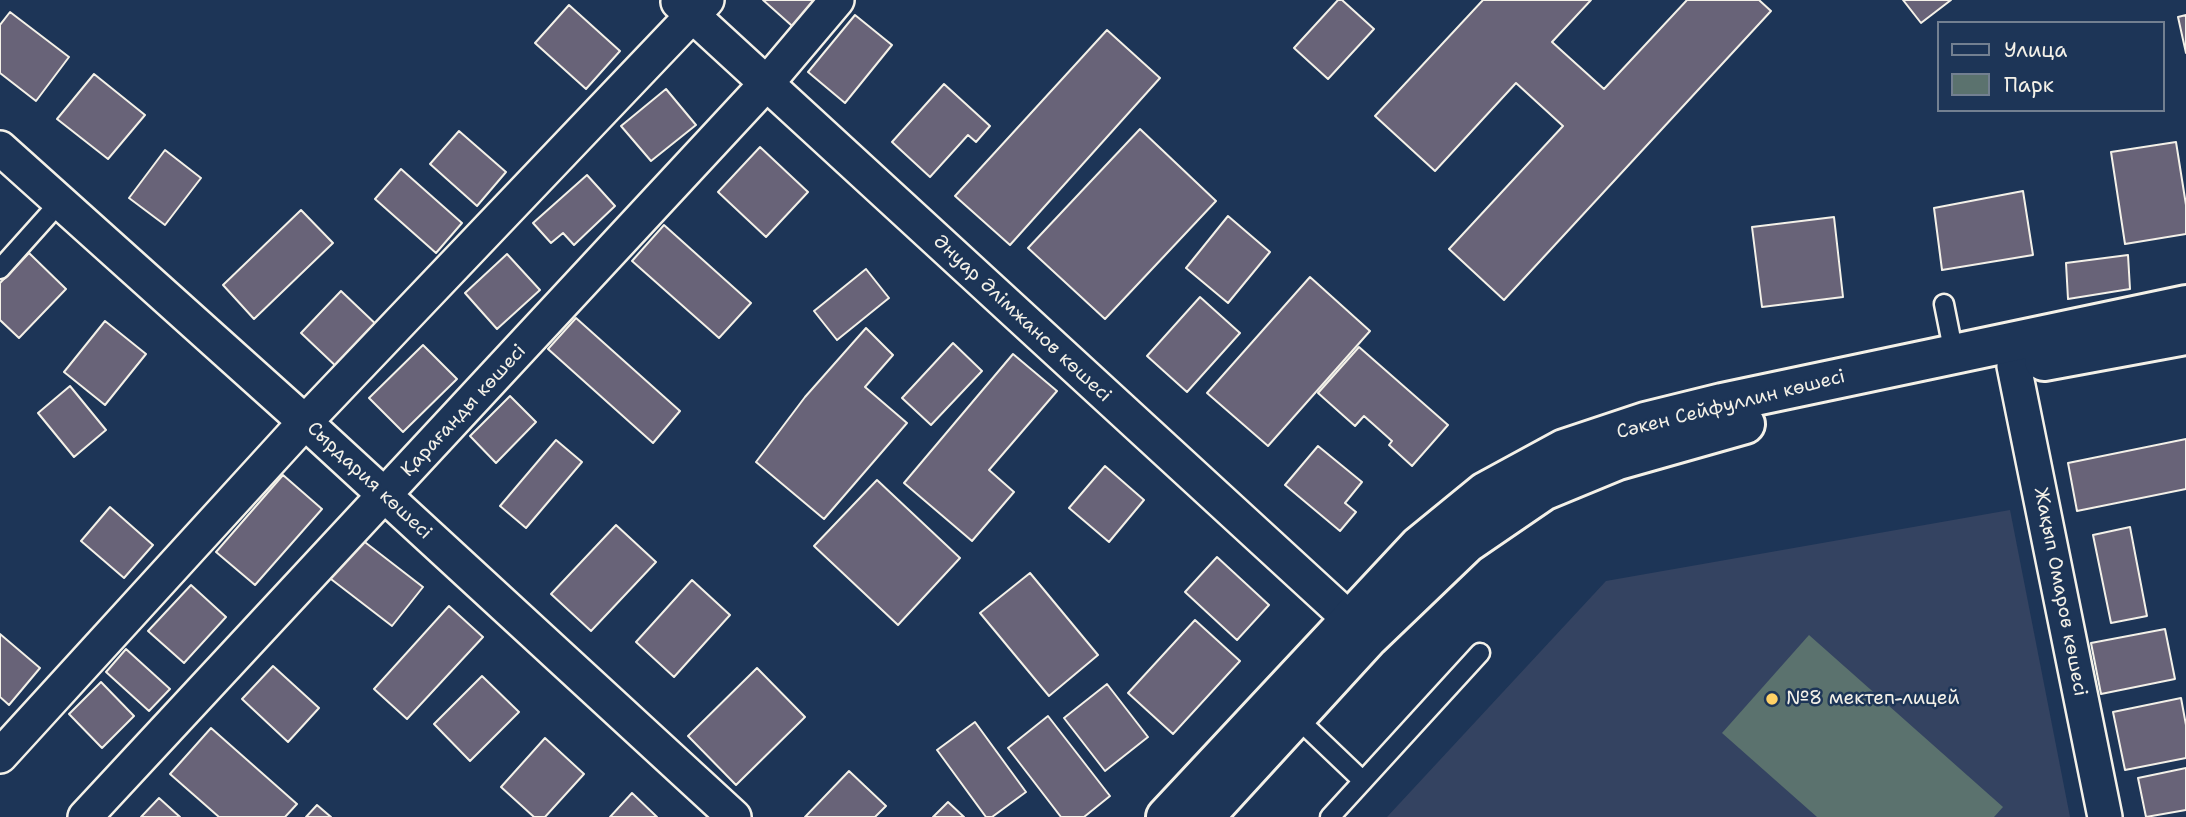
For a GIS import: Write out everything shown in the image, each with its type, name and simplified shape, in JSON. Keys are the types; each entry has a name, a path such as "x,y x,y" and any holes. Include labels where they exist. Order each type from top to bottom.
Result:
{"street":[{"name":"Қарағанды көшесі","path":"85,817 766,84 837,0"},
{"name":"Әнуар Әлімжанов көшесі","path":"692,5 766,84 1359,628"},
{"path":"0,756 692,5"},
{"name":"Сырдария көшесі","path":"0,149 305,422 734,817"},
{"name":"Сәкен Сейфуллин көшесі","path":"1204,817 1297,718 1419,546 1485,492 1564,449 1645,422 1709,406 2186,305"},
{"name":"Сәкен Сейфуллин көшесі","path":"1166,817 1359,628 1467,543 1543,491 1618,460 1723,429 2014,366 2186,335"},
{"name":"Жақып Омаров көшесі","path":"2014,366 2105,817"}],"lane":[{"path":"0,269 60,202"},
{"path":"1944,304 1954,354"},
{"path":"1330,817 1480,653"},
{"path":"1297,718 1363,781"}],"shaded area":[{"name":"№8 мектеп-лицей","path":"2010,510 2070,817 1387,817 1606,581"}],"green space":[{"path":"1809,635 2003,807 1994,817 1817,817 1722,733"}],"building":[{"path":"763,0 829,0 800,33"},
{"path":"1338,0 1342,0 1374,29 1328,79 1294,48"},
{"path":"1483,0 1591,0 1552,42 1604,89 1687,0 1759,0 1771,11 1504,300 1449,249 1563,126 1516,83 1435,171 1375,116"},
{"path":"1903,0 1951,0 1921,23"},
{"path":"569,5 620,51 586,89 535,43"},
{"path":"10,12 69,57 36,101 0,73 0,25"},
{"path":"855,15 892,45 845,103 808,72"},
{"path":"2186,15 2186,53 2178,17"},
{"path":"1107,30 1160,78 1010,245 955,196"},
{"path":"94,74 145,115 108,159 57,119"},
{"path":"944,84 990,126 976,142 968,135 930,177 892,142"},
{"path":"666,89 696,125 651,161 621,126"},
{"path":"1140,129 1216,201 1105,319 1028,248"},
{"path":"459,131 506,172 477,206 430,164"},
{"path":"2176,142 2186,205 2186,234 2125,244 2111,152"},
{"path":"760,147 808,192 766,237 718,192"},
{"path":"165,150 201,178 165,225 129,198"},
{"path":"401,169 462,223 436,253 375,199"},
{"path":"587,175 615,206 574,245 563,233 551,243 533,223"},
{"path":"2023,191 2033,255 1942,270 1934,208"},
{"path":"301,210 333,243 254,319 223,285"},
{"path":"1228,216 1270,252 1228,303 1186,268"},
{"path":"1834,217 1843,297 1762,307 1752,227"},
{"path":"664,225 751,303 719,338 632,261"},
{"path":"29,253 66,289 19,338 0,320 0,283"},
{"path":"507,254 540,290 497,329 465,293"},
{"path":"2128,255 2130,289 2068,299 2066,263"},
{"path":"866,269 889,298 837,340 814,311"},
{"path":"1310,277 1370,331 1268,446 1207,393"},
{"path":"341,291 381,329 341,371 301,333"},
{"path":"1200,297 1240,333 1187,392 1147,356"},
{"path":"576,318 680,411 653,443 548,349"},
{"path":"105,321 146,354 105,405 64,372"},
{"path":"866,328 893,355 865,387 907,423 824,519 756,462 805,397"},
{"path":"953,343 982,371 931,425 902,398"},
{"path":"423,345 457,379 403,432 369,398"},
{"path":"1359,347 1448,425 1412,466 1389,445 1392,441 1364,416 1355,426 1318,393"},
{"path":"1013,354 1057,391 989,470 1014,492 972,541 904,483"},
{"path":"70,386 106,430 74,457 38,413"},
{"path":"510,396 536,422 496,463 470,436"},
{"path":"2186,439 2186,489 2077,511 2068,463"},
{"path":"556,440 582,462 526,528 500,506"},
{"path":"1318,446 1362,482 1345,503 1356,512 1340,531 1285,485"},
{"path":"1105,466 1144,500 1109,542 1069,508"},
{"path":"283,475 322,509 255,585 216,552"},
{"path":"877,480 960,558 898,625 814,546"},
{"path":"110,507 153,545 124,578 81,541"},
{"path":"616,525 656,562 591,631 551,594"},
{"path":"2130,527 2147,616 2111,623 2093,535"},
{"path":"357,536 423,587 392,626 327,576"},
{"path":"1217,557 1269,605 1237,640 1185,592"},
{"path":"1030,573 1098,655 1049,696 980,613"},
{"path":"692,580 730,615 674,677 636,642"},
{"path":"191,585 226,617 184,663 148,631"},
{"path":"449,606 483,637 407,719 374,689"},
{"path":"1195,620 1240,661 1173,734 1128,693"},
{"path":"2165,629 2175,679 2101,694 2091,643"},
{"path":"0,634 40,668 9,705 0,697"},
{"path":"126,649 170,689 149,711 106,672"},
{"path":"273,666 319,708 288,742 242,699"},
{"path":"757,668 805,717 736,785 688,736"},
{"path":"482,676 519,712 470,761 434,724"},
{"path":"101,682 134,716 102,748 69,714"},
{"path":"1107,684 1148,737 1105,771 1064,718"},
{"path":"2181,698 2186,725 2186,758 2125,770 2113,712"},
{"path":"1048,716 1110,796 1084,817 1061,817 1008,748"},
{"path":"975,722 1026,792 992,817 986,817 937,750"},
{"path":"211,728 297,804 285,817 219,817 170,774"},
{"path":"545,738 584,774 545,817 534,817 501,787"},
{"path":"2186,768 2186,810 2146,817 2138,778"},
{"path":"849,771 886,806 875,817 805,817"},
{"path":"632,793 657,817 610,817"},
{"path":"159,798 180,817 141,817"},
{"path":"948,802 964,817 933,817"},
{"path":"317,805 331,817 306,817"}],"place":[{"name":"№8 мектеп-лицей","path":"1772,699"}]}
